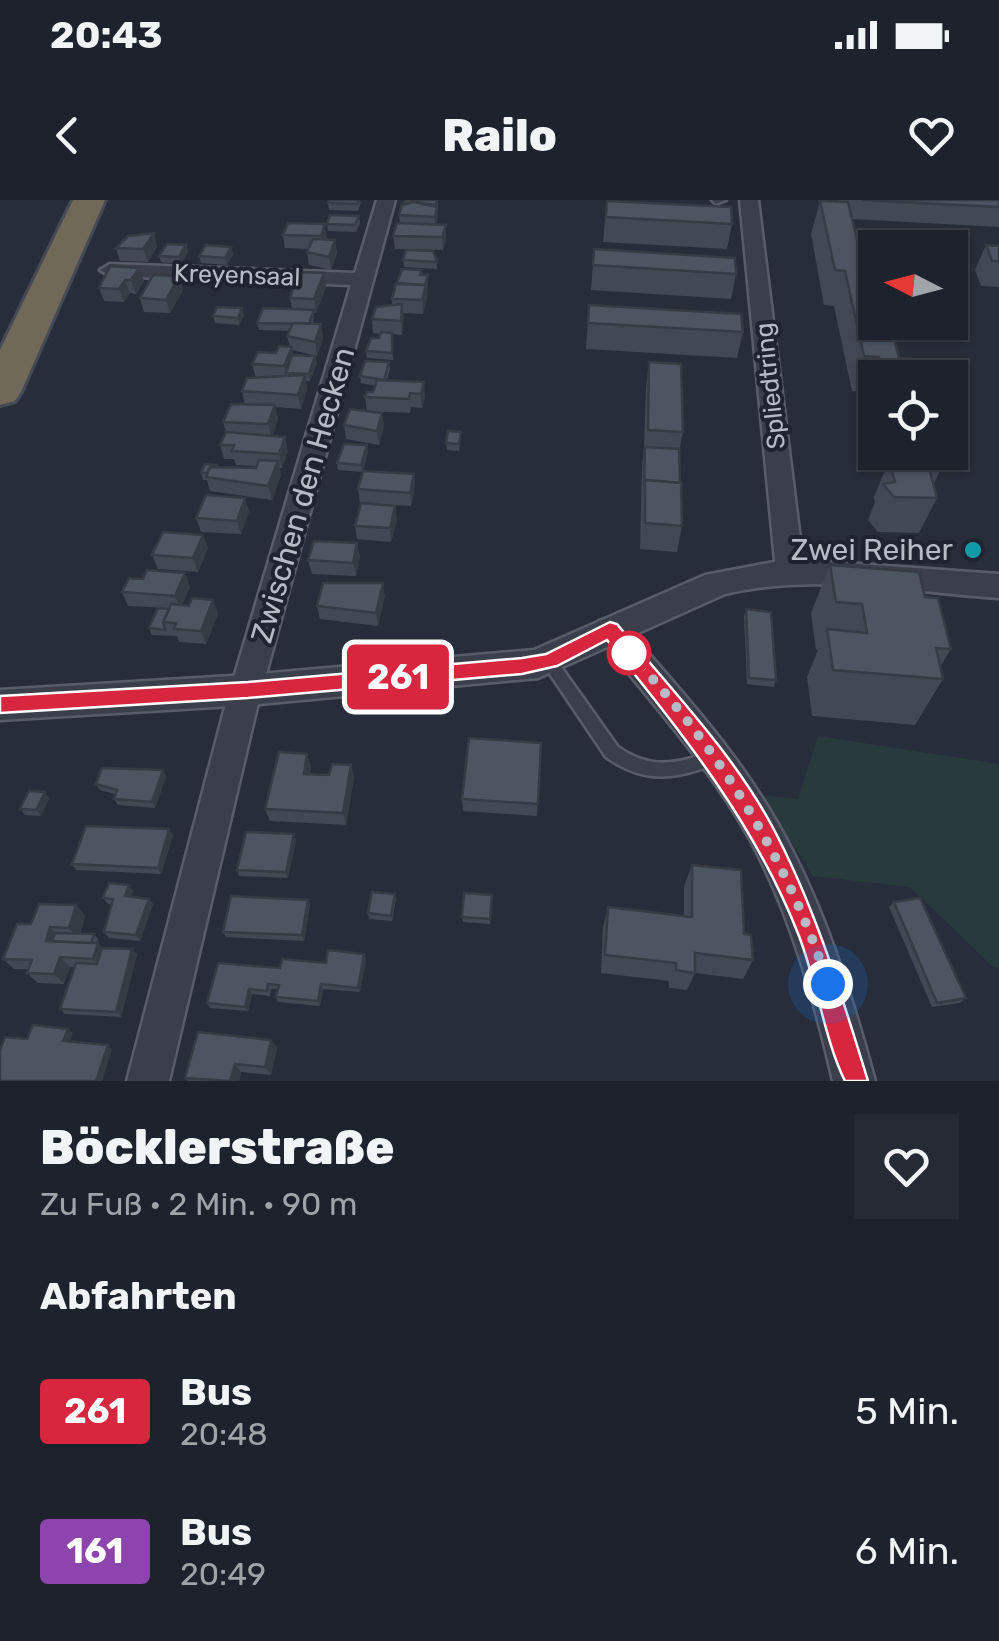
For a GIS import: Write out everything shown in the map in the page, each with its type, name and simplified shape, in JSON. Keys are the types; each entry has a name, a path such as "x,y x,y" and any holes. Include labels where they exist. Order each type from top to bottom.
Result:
{"highway":[{"path":"0,317 59,200"},
{"path":"0,392 89,200"}],"street":[{"name":"Zwischen den Hecken","path":"148,1081 248,690 386,200"},
{"name":"Spliedtring","path":"750,200 790,572"},
{"name":"Kreyensaal","path":"110,270 364,279"},
{"path":"0,705 248,690 550,661 610,629 717,584 790,572 999,586"},
{"path":"610,629 714,758 762,829 801,908 835,1004 854,1081"}],"lane":[{"path":"550,661 612,752 625,763 659,772 714,758"}],"shaded area":[{"path":"818,736 999,764 999,968 993,967 910,887 813,876 762,795 798,799"}],"building":[{"path":"359,200 357,204 328,203"},
{"path":"405,200 437,200 436,205 404,204"},
{"path":"862,200 999,200 999,207"},
{"path":"607,201 731,207 732,224 606,217"},
{"path":"820,201 848,202 858,243 858,329 845,271 835,270"},
{"path":"414,202 437,207 435,217 399,215 402,205"},
{"path":"330,215 359,216 355,225 327,224"},
{"path":"288,223 325,224 321,236 283,235"},
{"path":"397,223 446,225 442,237 393,236"},
{"path":"154,233 143,249 116,248 128,236"},
{"path":"313,239 335,240 329,257 307,252"},
{"path":"167,244 186,245 179,257 159,256"},
{"path":"206,245 231,247 225,258 199,256"},
{"path":"986,245 999,246 999,261 992,261"},
{"path":"594,249 735,258 736,274 593,265"},
{"path":"406,250 433,251 437,262 403,260"},
{"path":"110,266 139,268 119,289 99,288"},
{"path":"402,269 422,270 420,275 428,275 425,285 397,283"},
{"path":"299,272 324,273 314,299 290,298"},
{"path":"153,275 179,276 166,300 140,298"},
{"path":"396,284 426,285 422,300 392,299"},
{"path":"402,304 401,321 372,319 376,307"},
{"path":"589,305 741,314 743,332 588,323"},
{"path":"217,307 242,308 238,318 213,316"},
{"path":"263,308 314,310 309,324 257,323"},
{"path":"293,323 321,324 315,342 287,336"},
{"path":"381,332 392,333 392,353 366,351 371,338 379,338"},
{"path":"860,340 894,340 899,358 913,360 880,360 864,356"},
{"path":"279,346 292,347 284,366 252,364 258,352 276,353"},
{"path":"292,355 315,356 309,374 286,373"},
{"path":"365,361 389,362 384,380 360,376"},
{"path":"649,362 681,364 683,432 648,430"},
{"path":"305,375 298,395 242,391 247,378"},
{"path":"377,380 424,382 421,394 410,393 409,399 365,397 367,392 373,392"},
{"path":"231,404 275,405 268,424 223,422"},
{"path":"350,409 382,413 377,431 344,425"},
{"path":"448,431 461,432 459,444 446,443"},
{"path":"226,432 285,437 279,454 232,451 234,445 220,445"},
{"path":"344,444 367,445 361,465 337,463"},
{"path":"645,447 679,449 680,483 645,480 644,486"},
{"path":"259,460 278,461 268,486 206,477 210,467 256,468"},
{"path":"205,464 217,465 217,467 201,473"},
{"path":"892,470 930,470 937,498 894,497 883,484 895,482"},
{"path":"363,471 414,474 410,493 358,489"},
{"path":"645,480 681,483 682,526 645,523"},
{"path":"206,495 245,498 237,521 196,518"},
{"path":"361,503 395,506 390,528 355,526"},
{"path":"163,532 203,535 193,558 152,555"},
{"path":"314,541 357,543 353,563 308,560"},
{"path":"830,565 919,572 925,597 938,598 951,649 936,648 943,679 833,670 827,629 867,633 862,604 836,602"},
{"path":"147,570 185,573 175,596 122,592 129,578 143,579"},
{"path":"323,583 383,583 376,613 317,606"},
{"path":"192,598 213,600 201,631 174,629 176,623 163,622 171,604 189,606"},
{"path":"158,608 169,609 163,622 165,630 149,628"},
{"path":"746,609 771,612 776,680 749,678"},
{"path":"469,738 541,743 538,804 462,799"},
{"path":"279,752 307,754 304,774 329,775 332,764 351,765 343,813 265,809"},
{"path":"102,768 163,770 152,802 114,799 117,790 96,784"},
{"path":"29,791 45,792 36,810 20,809"},
{"path":"86,826 169,829 158,868 72,864"},
{"path":"246,832 294,834 286,872 237,870"},
{"path":"692,865 741,870 744,934 751,935 753,960 695,953 695,973 676,970 676,963 605,955 608,907 692,917"},
{"path":"109,883 129,885 125,896 149,899 136,935 104,932 113,899 103,898"},
{"path":"372,892 395,894 391,916 368,913"},
{"path":"464,893 492,895 490,919 462,917"},
{"path":"231,896 308,900 302,935 223,932"},
{"path":"920,898 966,998 937,1003 894,902"},
{"path":"39,904 76,905 69,928 50,927 46,941 98,943 93,959 60,957 54,974 27,973 32,960 3,959 17,924 31,924"},
{"path":"55,933 94,934 91,943 52,941"},
{"path":"102,948 132,949 116,1012 60,1009 76,963 97,964"},
{"path":"328,950 364,954 358,988 321,984 318,1001 276,997 279,985 268,984 267,991 249,989 245,1007 207,1003 218,963 280,968 282,959 326,963"},
{"path":"33,1025 68,1029 63,1041 108,1045 96,1081 0,1081 0,1050 5,1037 27,1039"},
{"path":"198,1032 271,1040 265,1067 235,1064 230,1081 185,1078"}],"bus line":[{"name":"261","path":"0,705 248,690 522,666 550,661 610,629 714,758 762,829 812,936 855,1081"}],"place":[{"name":"Zwei Reiher","path":"973,550"}],"route":[{"path":"629,653 714,758 762,829 801,908 828,984"}]}
